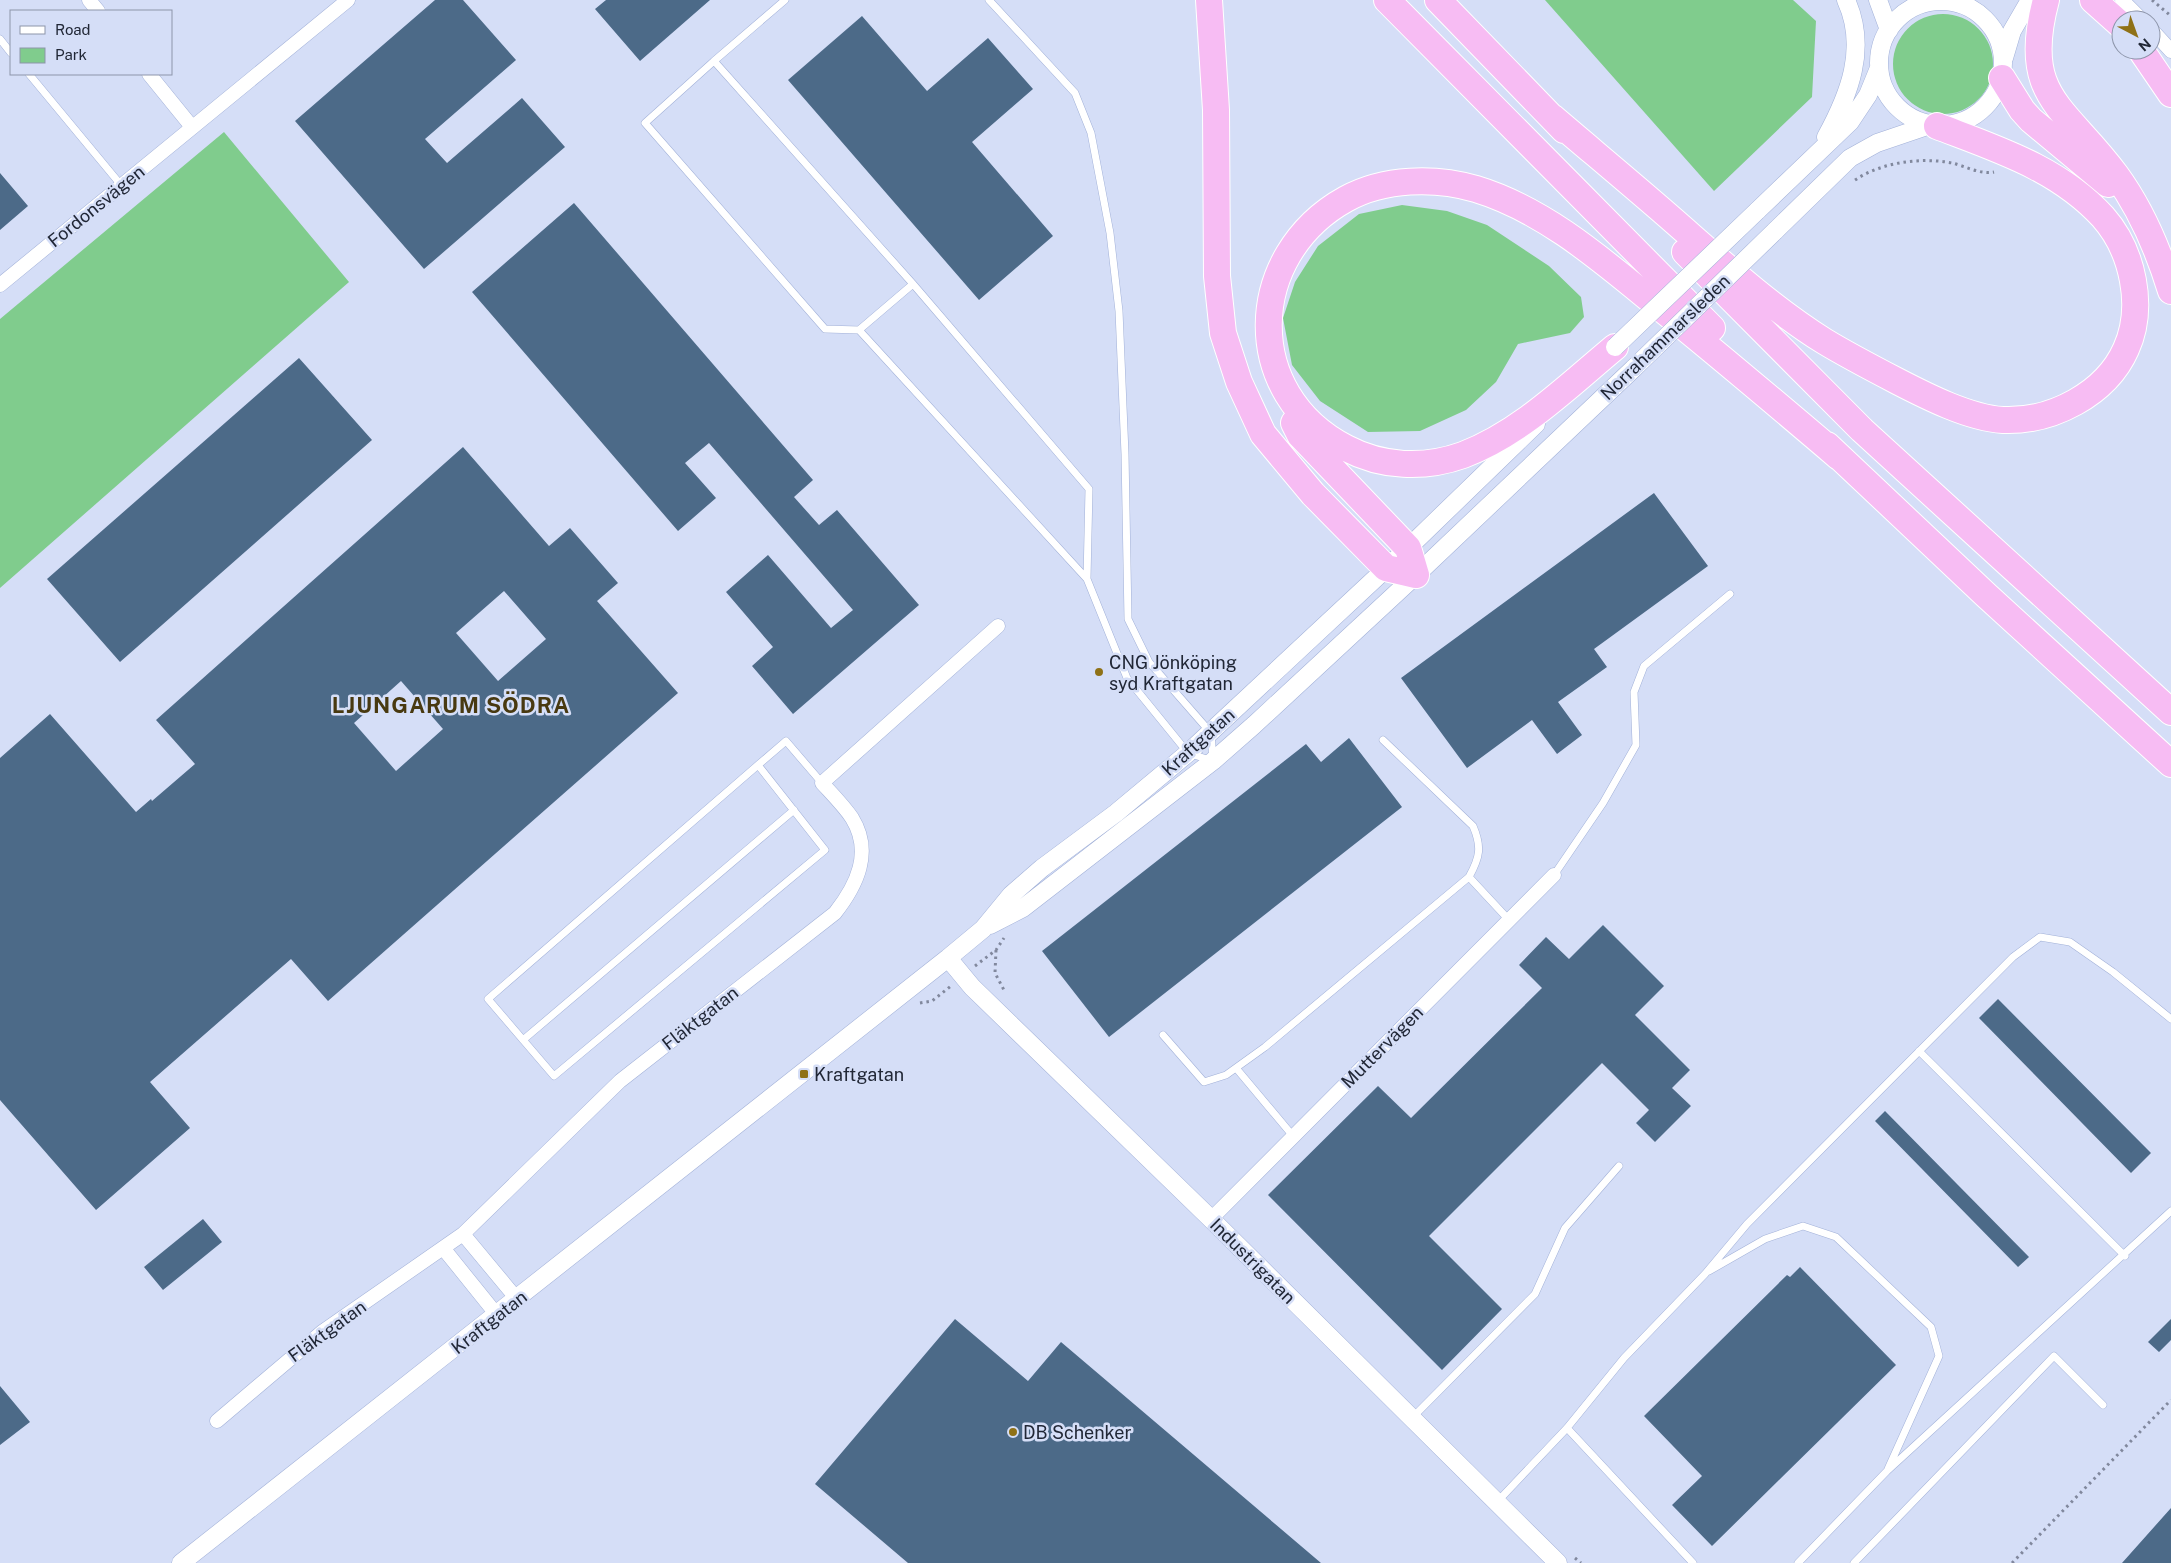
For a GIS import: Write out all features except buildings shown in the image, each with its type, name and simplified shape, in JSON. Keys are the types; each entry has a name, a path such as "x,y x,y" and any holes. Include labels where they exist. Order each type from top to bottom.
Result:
{"highway":[{"path":"1209,0 1216,110 1217,276 1223,333 1239,382 1262,434 1313,494 1386,568 1416,575 1408,548 1300,435 1284,405 1276,375 1270,350 1268,313 1279,273 1298,240 1320,218 1346,199 1384,185 1430,181 1475,189 1524,208 1580,243 1710,347 1839,457"},
{"path":"1387,0 1839,457 2171,764"},
{"path":"1438,0 1862,430 2171,712"},
{"path":"2046,0 2038,44 2038,66 2044,84 2063,113 2117,176 2162,263 2171,291"},
{"path":"2093,0 2111,16"},
{"path":"2148,60 2171,94"},
{"path":"2003,68 2022,110 2031,120 2135,208"},
{"path":"1552,117 1762,296 1823,340 1916,391 1965,411 2002,420 2037,417 2066,408 2110,374 2126,348 2133,322 2135,299 2131,270 2122,246 2105,220 2063,182 2008,153 1933,125"},
{"path":"1276,375 1294,407 1314,428 1341,446 1363,457 1395,465 1429,464 1463,455 1509,432 1550,402 1615,347"}],"street":[{"path":"89,0 97,10"},
{"name":"Fordonsvägen","path":"0,285 348,0"},
{"path":"1820,148 1846,98 1854,72 1855,28 1846,0"},
{"path":"1878,0 1889,30"},
{"path":"2003,68 1999,40 1989,23 1963,1 1936,1 1918,6 1902,16 1889,30 1881,48 1879,68 1884,88 1895,105 1911,118 1933,125 1954,124 1970,118 1985,108 1995,94 2003,68 2012,31 2030,0"},
{"path":"2122,0 2132,10"},
{"path":"2161,40 2171,51"},
{"name":"Norrahammarsleden","path":"1408,548 1820,148 1850,122 1868,95 1879,68"},
{"path":"150,75 192,127"},
{"name":"Norrahammarsleden","path":"1416,575 1634,368 1850,158 1877,143 1933,125"},
{"name":"Kraftgatan","path":"181,1563 498,1315 948,958 983,929 1012,896 1042,868 1116,813 1188,753 1408,548"},
{"name":"Kraftgatan","path":"983,929 1023,908 1213,761 1416,575"},
{"path":"822,783 998,626"},
{"name":"Fläktgatan","path":"217,1421 322,1332 463,1234 620,1081 692,1022 818,927 840,906 856,883 862,861 862,843 852,819 822,783"},
{"name":"Muttervägen","path":"1211,1219 1554,875"},
{"name":"Industrigatan","path":"948,958 972,987 1211,1219 1411,1420 1558,1563"},
{"path":"463,1234 517,1299"},
{"path":"443,1248 498,1315"}],"lane":[{"path":"785,0 645,123 825,328 859,330 913,284"},
{"path":"859,330 1086,579 1127,678 1188,753 1213,761 1211,732 1149,662 1128,619 1125,454 1119,311 1110,233 1091,133 1075,92 990,0"},
{"path":"0,39 10,52"},
{"path":"714,61 913,284 1089,489 1086,579"},
{"path":"30,75 121,185"},
{"path":"1554,875 1603,803 1636,745 1634,692 1644,666 1730,594"},
{"path":"1163,1035 1204,1082 1226,1075 1266,1047 1469,877 1476,865 1480,842 1473,826 1383,740"},
{"path":"758,765 825,850 554,1076 488,999 758,765 786,741 822,783"},
{"path":"524,1040 794,810"},
{"path":"1469,877 1508,920"},
{"path":"1496,1502 1567,1428 1624,1358 1705,1274 1747,1224 2013,956 2040,937 2070,942 2113,972 2171,1019"},
{"path":"1919,1051 2125,1256"},
{"path":"1236,1068 1293,1136"},
{"path":"1411,1420 1535,1294 1565,1228 1619,1166"},
{"path":"1798,1563 1887,1471 2125,1256 2171,1211"},
{"path":"1705,1274 1765,1239 1803,1226 1836,1236 1931,1328 1939,1356 1887,1471"},
{"path":"1854,1563 2054,1356 2103,1405"},
{"path":"1567,1428 1693,1563"}],"path":[{"path":"2152,0 2171,16"},
{"path":"2012,1563 2171,1400"}],"green space":[{"path":"1545,0 1793,0 1816,21 1812,97 1714,191"},
{"path":"1943,14 1962,18 1978,29 1989,45 1993,64 1989,83 1978,99 1962,110 1943,114 1924,110 1908,99 1897,83 1893,64 1897,45 1908,29 1924,18"},
{"path":"224,132 349,282 0,588 0,319"},
{"path":"1402,205 1447,211 1487,225 1549,266 1581,297 1584,317 1570,333 1518,344 1496,382 1466,410 1420,431 1368,432 1320,401 1292,365 1283,318 1295,282 1318,246 1359,214"}],"place":[{"name":"CNG Jönköping syd Kraftgatan","path":"1099,672"},
{"name":"Kraftgatan","path":"804,1074"},
{"name":"DB Schenker","path":"1013,1432"}],"district":[{"name":"LJUNGARUM SÖDRA","path":"451,705"}]}
